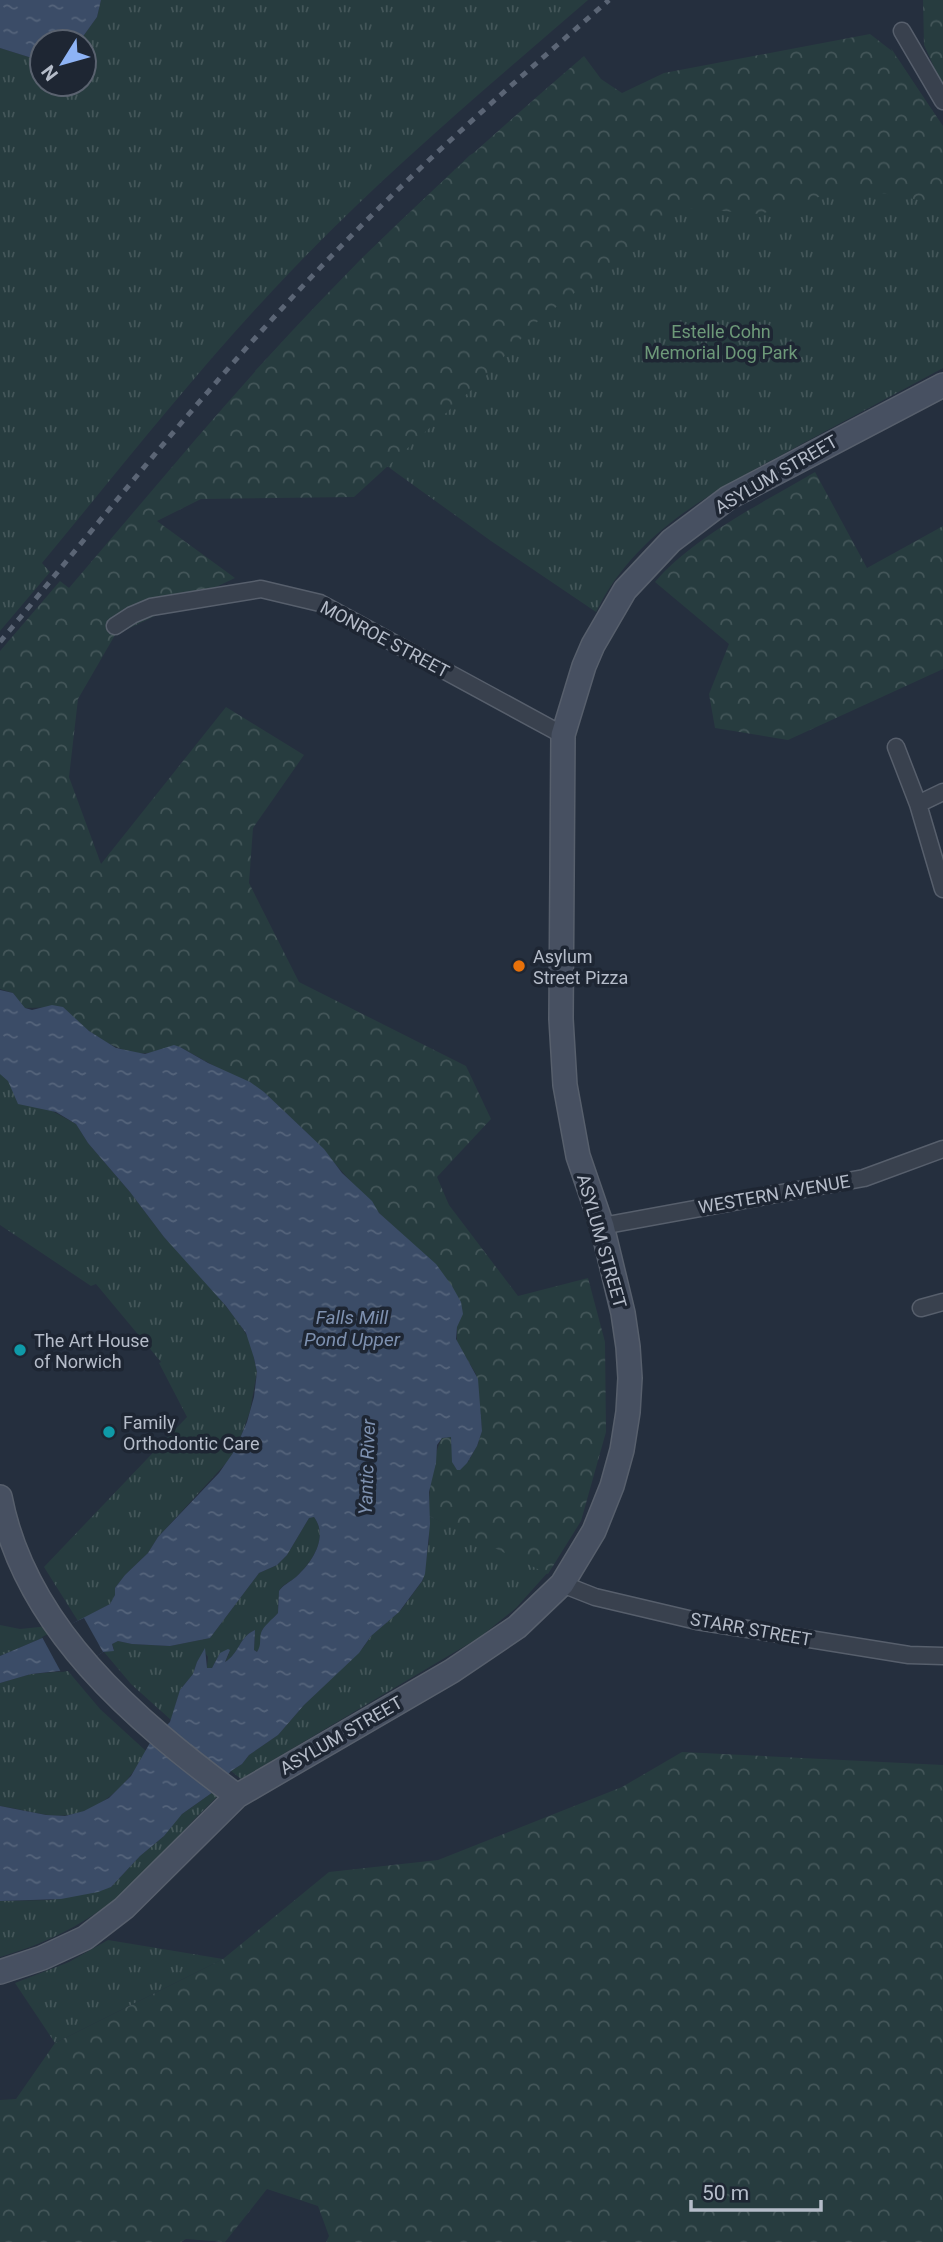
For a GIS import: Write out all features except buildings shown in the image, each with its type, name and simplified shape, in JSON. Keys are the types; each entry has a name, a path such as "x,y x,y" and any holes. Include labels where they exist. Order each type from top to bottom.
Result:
{"street":[{"path":"902,31 943,101"},
{"name":"ASYLUM STREET","path":"0,1972 42,1958 85,1938 107,1923 229,1790 452,1671 517,1627 562,1584 594,1531 612,1486 628,1412 630,1378 623,1313 602,1226 578,1156 565,1084 561,1019 563,735 584,666 604,625 625,590 671,541 727,498 943,384"},
{"name":"MONROE STREET","path":"115,625 151,607 261,589 308,600 320,603 563,735"},
{"path":"896,747 918,804 943,890"},
{"path":"918,804 943,792"},
{"name":"WESTERN AVENUE","path":"602,1226 864,1178 943,1149"},
{"path":"920,1308 943,1302"},
{"path":"0,1497 7,1530 17,1556 47,1610 88,1665 129,1710 229,1790"},
{"name":"STARR STREET","path":"562,1584 595,1597 697,1621 909,1655 943,1656"}],"green space":[{"path":"101,0 588,0 401,164 329,232 261,303 165,413 42,563 50,572 0,631 0,48 28,57 28,98 98,98 98,28 89,28 97,17"},
{"path":"923,0 943,0 943,87 924,45"},
{"path":"870,34 892,51 943,126 943,209 924,201 865,190 829,194 760,214 685,208 538,321 481,381 354,497 201,499 157,521 235,578 115,635 78,699 69,777 101,864 226,707 304,755 253,828 249,883 299,982 466,1066 491,1119 437,1177 449,1205 518,1296 588,1278 605,1342 606,1432 581,1521 548,1574 429,1516 433,1466 442,1438 451,1436 454,1466 468,1462 478,1444 482,1429 476,1374 457,1343 457,1327 438,1267 379,1213 312,1138 267,1095 180,1047 148,1053 124,1050 100,1039 61,1007 24,1008 13,993 0,989 0,651 60,581 69,588 228,402 328,293 453,172 584,56 601,79 622,93 664,73"},
{"name":"Estelle Cohn Memorial Dog Park","path":"891,48 943,127 943,368 739,478 683,513 634,557 613,582 596,612 491,541 255,371 361,259 470,155 553,111 892,51"},
{"path":"815,472 867,568 943,526 943,669 788,740 715,728 709,694 729,644 655,582 709,535"},
{"path":"0,1071 54,1112 76,1124 88,1143 164,1237 238,1321 250,1341 257,1372 250,1411 239,1442 228,1461 158,1537 148,1553 125,1575 115,1588 110,1604 78,1621 44,1567 187,1417 159,1363 161,1362 96,1284 91,1286 0,1225"},
{"path":"429,1516 549,1571 516,1608 480,1637 241,1779 231,1771 278,1735 304,1705 363,1648 371,1636 401,1610 423,1580 429,1541"},
{"path":"314,1517 320,1533 317,1549 302,1571 279,1591 278,1613 262,1630 262,1644 257,1652 254,1650 255,1630 246,1637 230,1659 225,1662 229,1654 220,1653 212,1668 207,1668 208,1657 204,1651 193,1674 180,1690 171,1720 131,1684 104,1652 114,1649 112,1644 118,1641 170,1646 210,1638 259,1573 277,1565 287,1555 309,1518"},
{"path":"0,1625 20,1629 49,1626 54,1633 0,1656"},
{"path":"68,1671 100,1709 146,1751 119,1789 94,1807 79,1813 48,1815 0,1806 0,1683 31,1674"},
{"path":"682,1752 943,1765 943,2242 326,2242 329,2236 318,2206 267,2189 225,2242 186,2239 181,2242 0,2242 0,2100 16,2099 55,2043 223,1959 329,1872 438,1860 622,1787"},
{"path":"213,1792 218,1796 139,1878 109,1904 57,1935 0,1957 0,1901 51,1900 111,1887 140,1856 163,1837 178,1817"},
{"path":"108,1940 223,1959 55,2043 15,1983 69,1962"}],"water":[{"path":"0,0 101,0 97,17 89,28 28,28 28,57 0,48"},
{"name":"Falls Mill Pond Upper","path":"0,990 13,993 25,1008 32,1010 52,1005 63,1007 89,1031 116,1048 145,1054 174,1045 250,1082 264,1092 324,1149 342,1173 372,1201 379,1213 436,1264 452,1286 461,1302 463,1314 457,1327 456,1339 478,1379 482,1431 477,1446 460,1470 457,1470 452,1462 451,1437 442,1438 437,1445 429,1492 430,1524 425,1574 399,1612 371,1636 359,1653 304,1705 278,1735 249,1755 213,1792 182,1814 164,1836 140,1856 111,1887 61,1899 0,1901 0,1806 65,1816 84,1811 109,1798 131,1776 151,1741 170,1722 180,1690 193,1674 205,1648 207,1668 212,1668 220,1653 230,1650 225,1662 230,1659 246,1637 255,1630 254,1650 257,1652 262,1630 278,1613 279,1591 308,1565 317,1549 320,1533 314,1517 309,1518 287,1555 277,1565 259,1573 210,1638 170,1646 118,1641 112,1644 114,1651 103,1652 77,1669 31,1674 0,1683 0,1656 54,1633 110,1604 115,1588 125,1575 219,1473 235,1450 247,1422 257,1372 246,1333 226,1306 164,1237 88,1143 76,1124 56,1112 18,1104 8,1081 0,1074"}],"pier":[{"path":"84,1618 103,1652 77,1669 61,1672 42,1637"}],"railway":[{"path":"0,642 174,431 310,278 419,169 609,0"}],"place":[{"name":"Asylum Street Pizza","path":"519,966"},
{"name":"The Art House of Norwich","path":"20,1350"},
{"name":"Family Orthodontic Care","path":"109,1432"}],"water label":[{"name":"Yantic River","path":"367,1467"}]}
